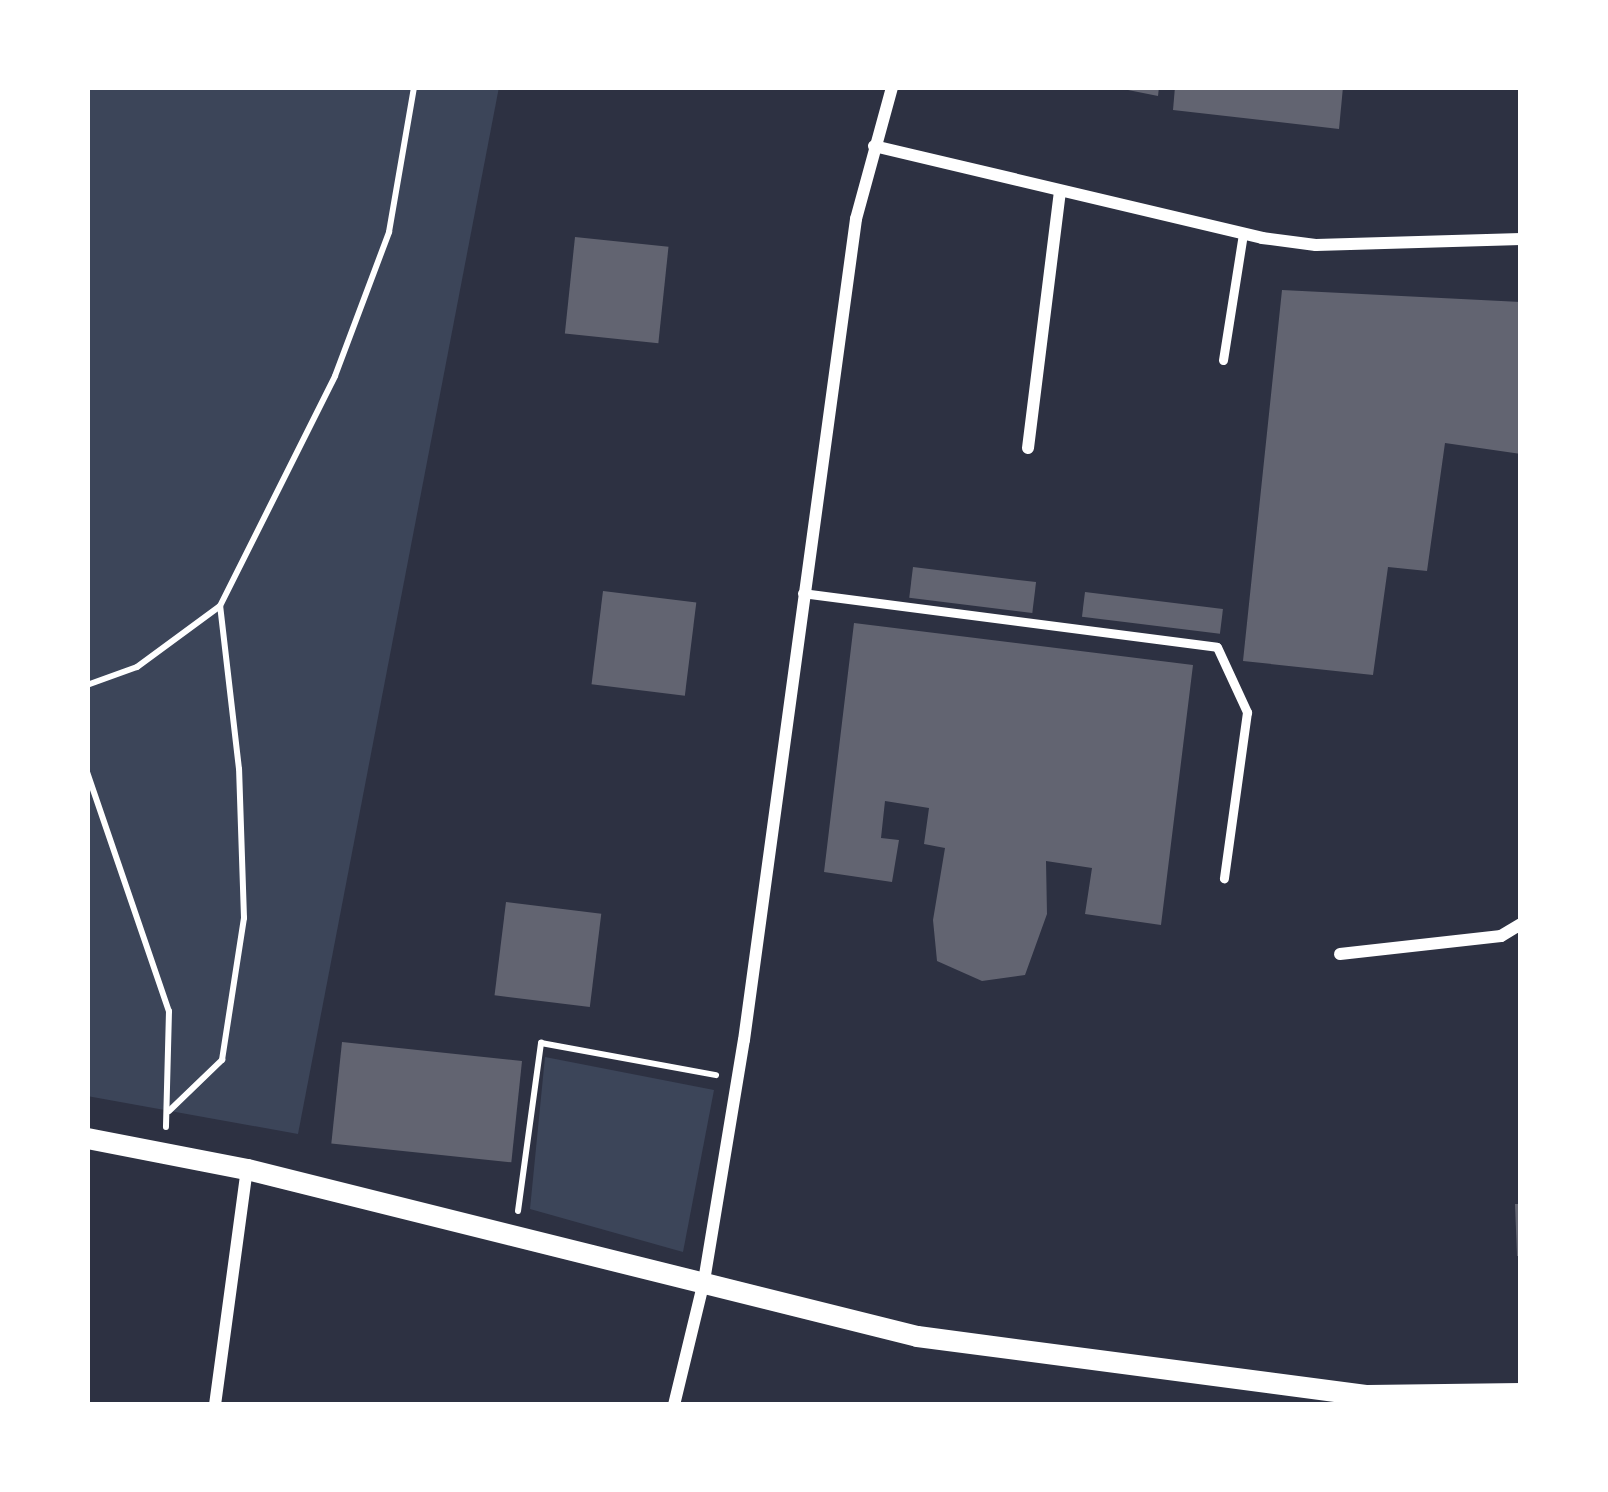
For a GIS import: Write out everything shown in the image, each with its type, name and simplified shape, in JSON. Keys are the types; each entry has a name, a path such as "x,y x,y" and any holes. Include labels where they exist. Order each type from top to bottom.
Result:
{"street":[{"path":"674,1405 704,1281 737,1079 802,593 874,146 892,87"},
{"path":"874,146 1243,234 1316,245 1521,238"},
{"path":"1028,448 1060,191"},
{"path":"1340,954 1502,936 1521,924"},
{"path":"87,1138 248,1168 916,1336 1368,1400 1521,1394"},
{"path":"215,1405 248,1168"}],"lane":[{"path":"1223,360 1243,234"},
{"path":"802,593 1217,647 1247,712 1224,878"}],"path":[{"path":"87,685 137,667 220,605 335,376 388,232 414,87"},
{"path":"169,1112 222,1060 244,918 239,769 220,605"},
{"path":"87,772 169,1011 169,1112 160,1152"},
{"path":"514,1235 541,1043 737,1079"}],"shaded area":[{"path":"87,87 499,87 298,1134 87,1096"},
{"path":"545,1057 714,1090 683,1252 530,1209"}],"building":[{"path":"1113,87 1159,87 1158,96"},
{"path":"1175,87 1343,87 1339,129 1173,110"},
{"path":"575,237 668,247 658,343 565,333"},
{"path":"1282,290 1521,302 1521,454 1445,443 1427,571 1388,567 1373,675 1243,661"},
{"path":"913,567 1036,582 1032,613 909,598"},
{"path":"603,591 696,602 685,696 592,684"},
{"path":"1085,592 1223,609 1220,634 1082,617"},
{"path":"854,623 1193,665 1161,925 1085,914 1092,868 1046,861 1047,914 1025,975 982,981 937,961 933,920 945,848 924,844 929,808 885,801 881,838 899,840 892,882 824,872"},
{"path":"506,902 601,914 590,1007 495,995"},
{"path":"342,1042 522,1061 511,1162 331,1143"},
{"path":"1515,1204 1521,1204 1521,1256 1517,1256"}]}
